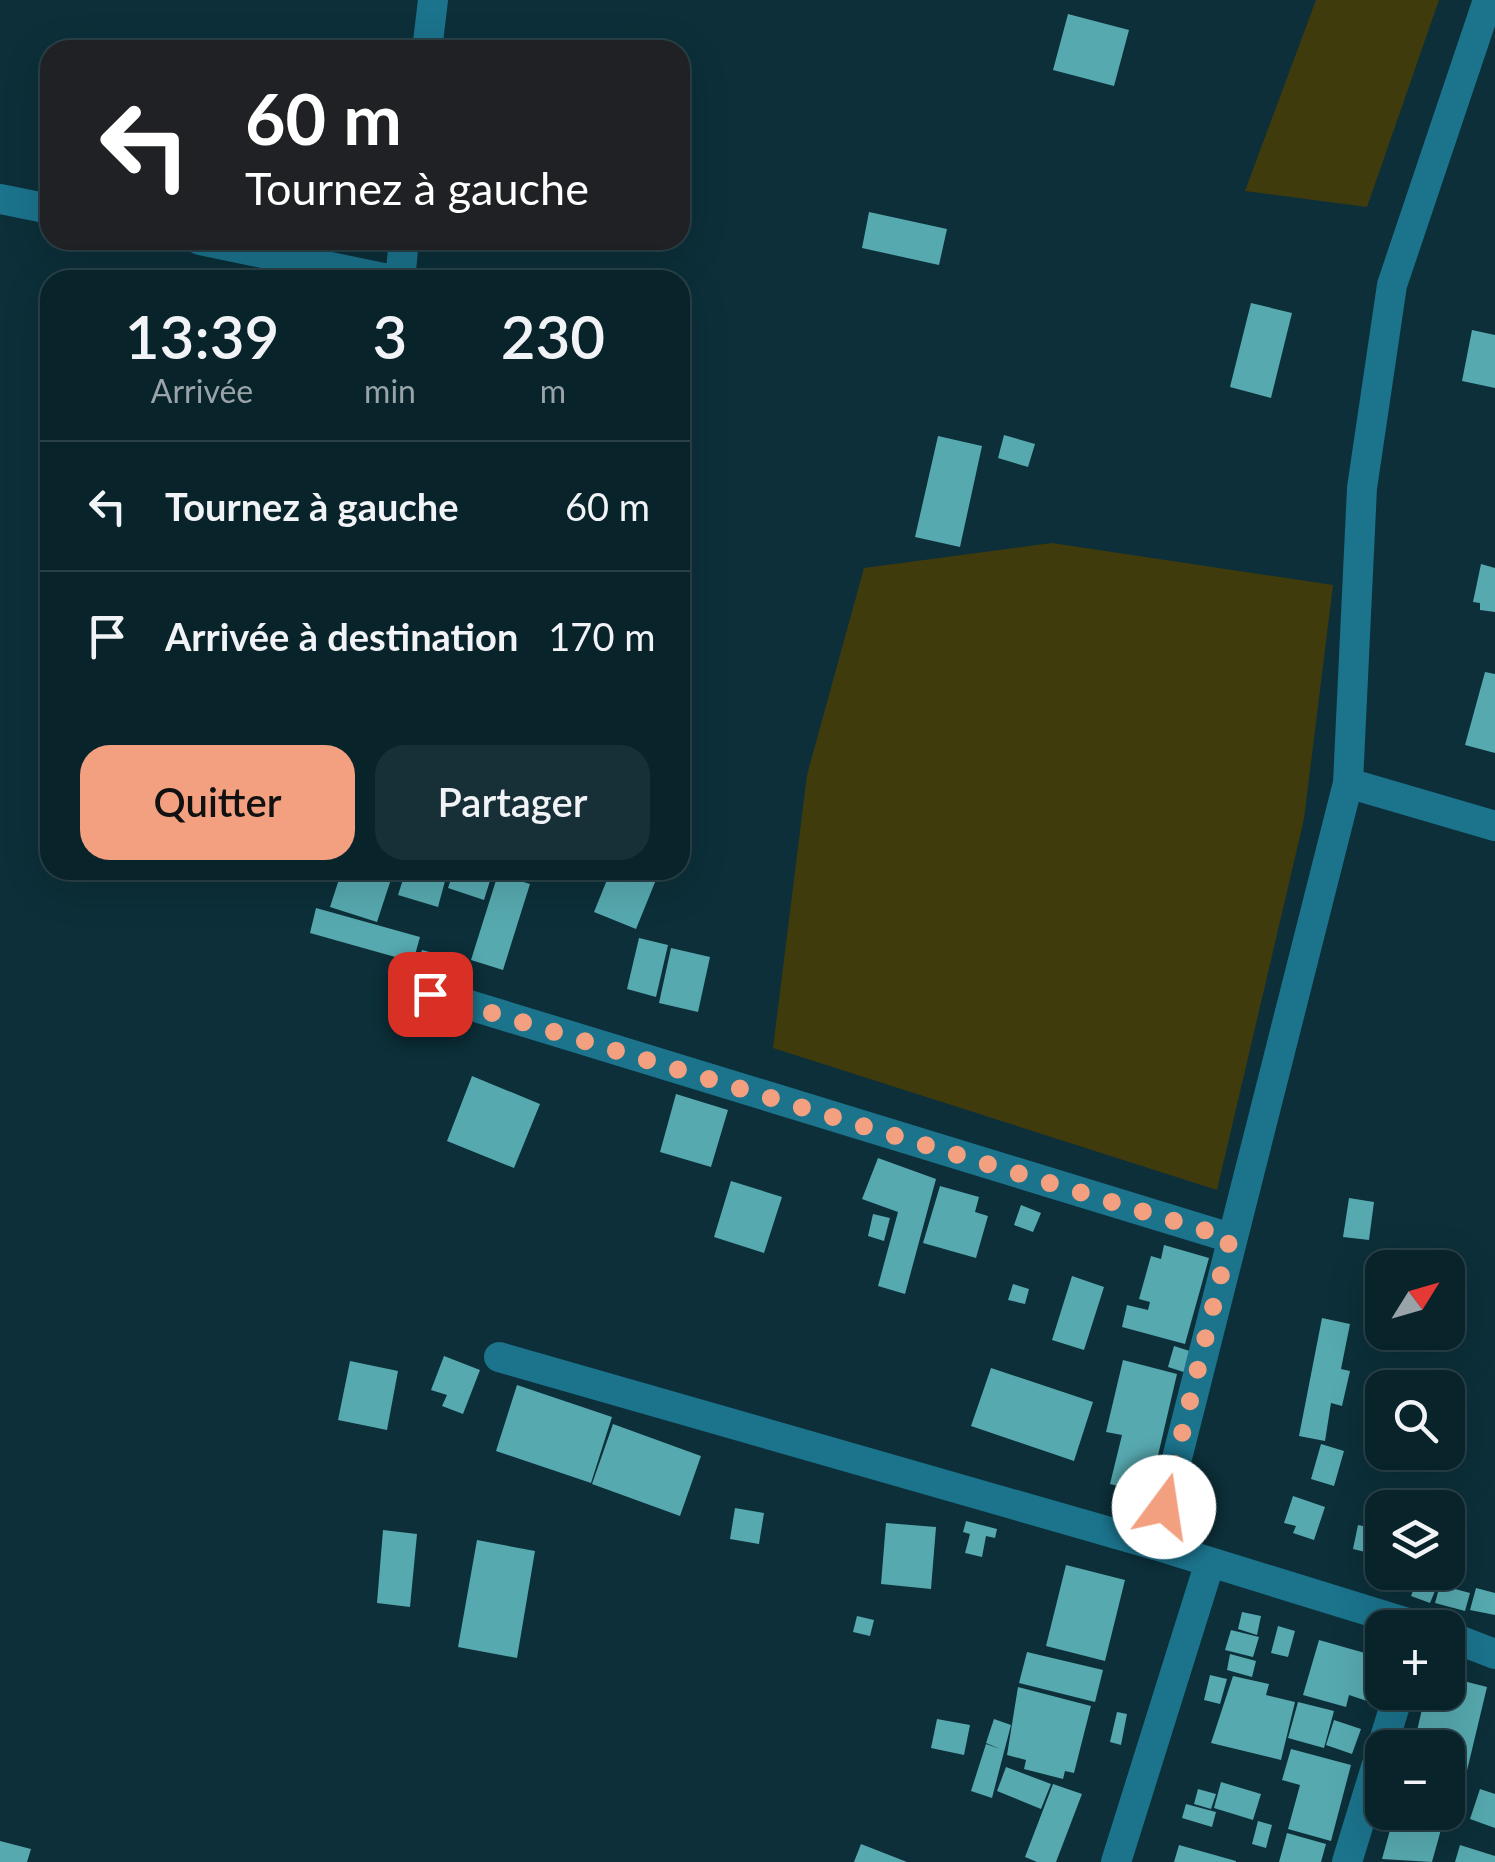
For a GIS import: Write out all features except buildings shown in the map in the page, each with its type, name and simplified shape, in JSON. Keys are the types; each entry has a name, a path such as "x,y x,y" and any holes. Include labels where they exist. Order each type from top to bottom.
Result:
{"street":[{"path":"428,40 433,0"},
{"path":"1155,1545 1348,783 1362,488 1392,285 1488,0"},
{"path":"0,198 40,207"},
{"path":"249,250 347,270"},
{"path":"1348,783 1495,826"},
{"path":"430,994 1230,1238"},
{"path":"499,1357 1155,1545 1365,1610"},
{"path":"1116,1862 1210,1562"},
{"path":"1465,1643 1495,1654"},
{"path":"1347,1862 1393,1710"}],"shaded area":[{"path":"1316,0 1439,0 1367,207 1245,191"},
{"path":"1052,543 1333,585 1304,819 1217,1190 773,1048 807,775 864,568"}],"route":[{"path":"430,994 1230,1238 1164,1507"}]}
